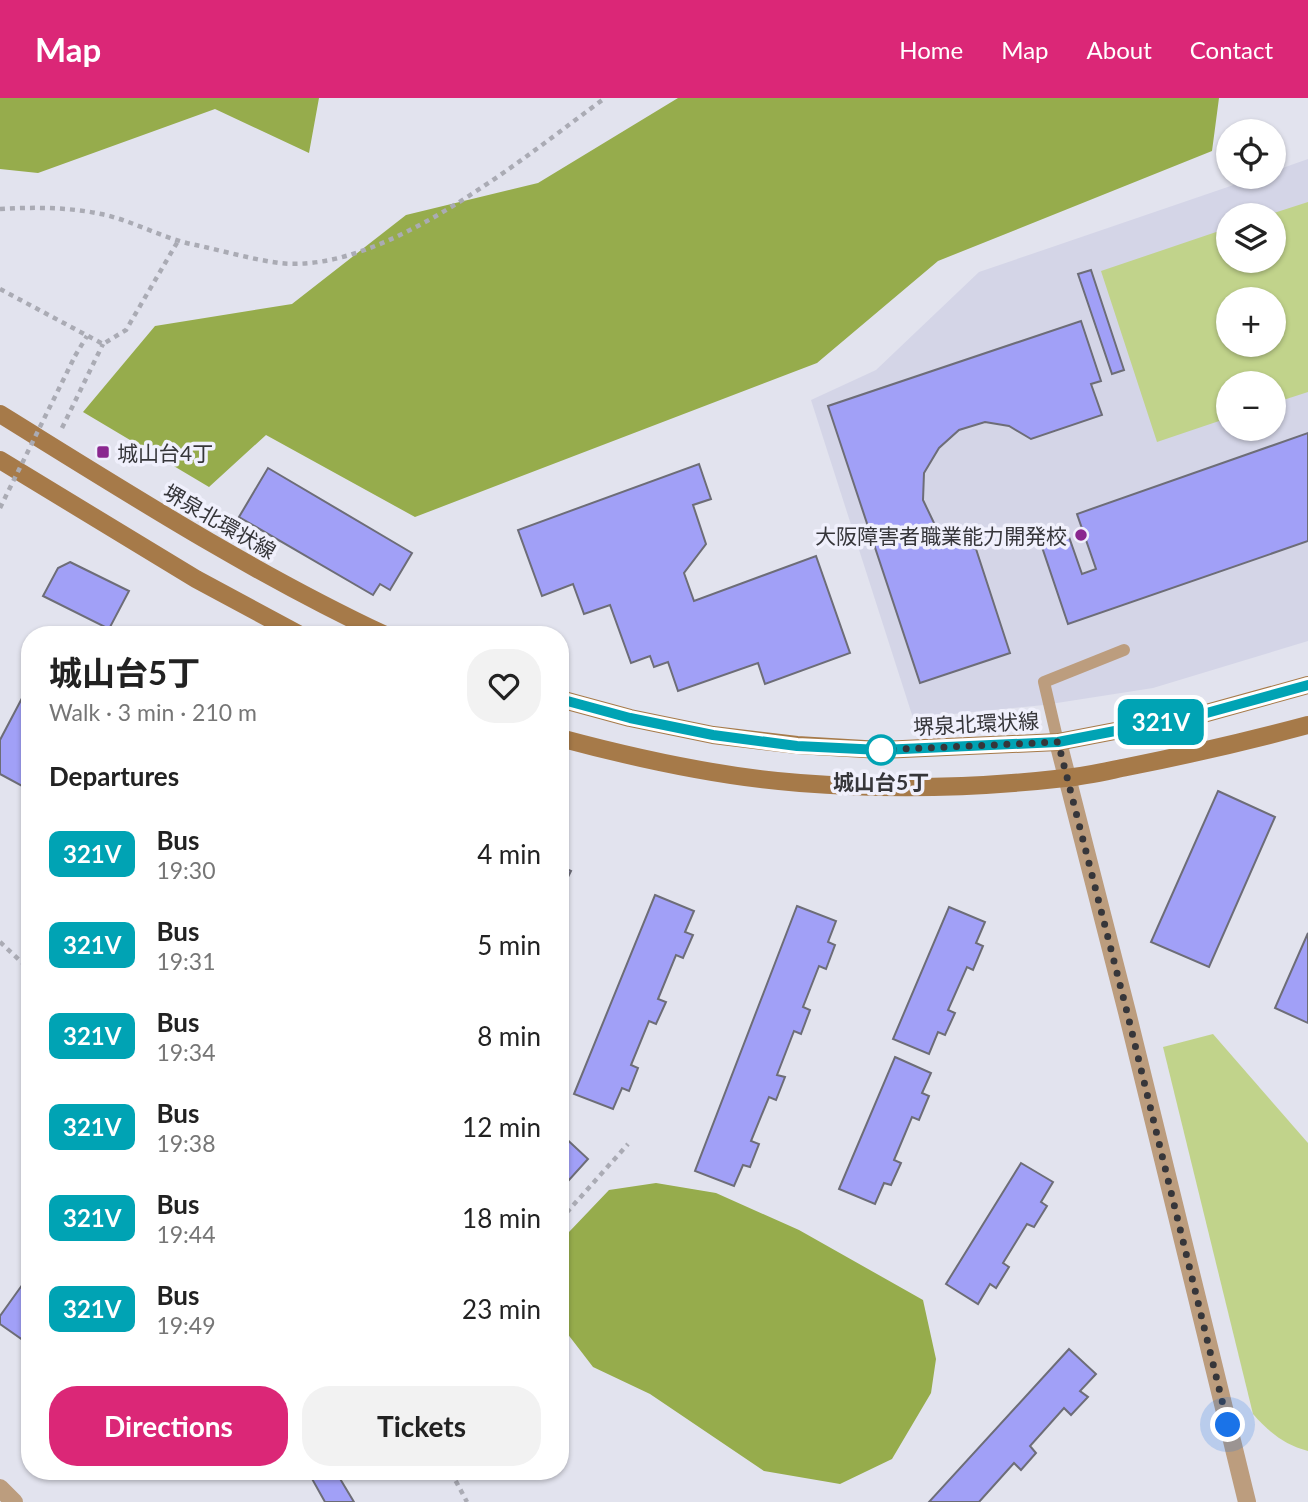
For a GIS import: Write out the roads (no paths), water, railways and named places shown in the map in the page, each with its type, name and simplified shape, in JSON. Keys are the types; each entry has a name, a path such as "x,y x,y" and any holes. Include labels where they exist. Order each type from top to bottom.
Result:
{"main road":[{"name":"堺泉北環状線","path":"0,414 214,545 319,604 367,626"},
{"path":"0,460 196,579 283,626"},
{"name":"堺泉北環状線","path":"569,701 630,718 713,735 797,746 881,750 1058,742 1203,714 1308,685"},
{"path":"569,740 618,754 719,773 799,783 897,786 991,784 1067,778 1209,752 1308,725"}],"street":[{"path":"1058,742 1247,1502"},
{"path":"0,1489 14,1502"}],"lane":[{"path":"1058,742 1044,682 1124,650"}],"place":[{"name":"城山台4丁","path":"103,452"},
{"name":"大阪障害者職業能力開発校","path":"1081,535"},
{"name":"城山台5丁","path":"881,750"}]}
